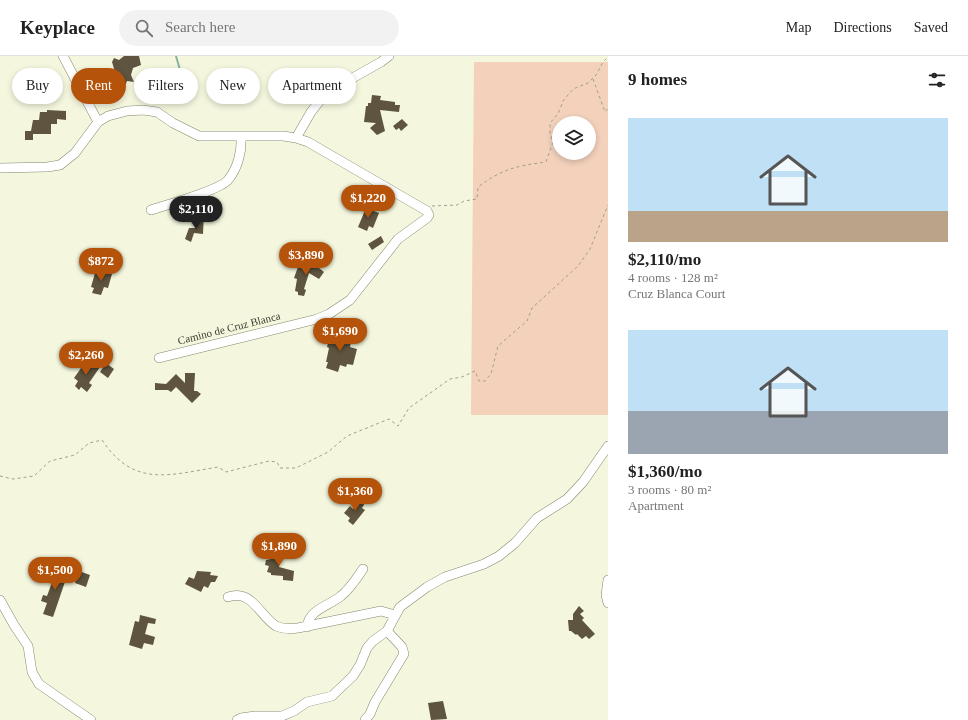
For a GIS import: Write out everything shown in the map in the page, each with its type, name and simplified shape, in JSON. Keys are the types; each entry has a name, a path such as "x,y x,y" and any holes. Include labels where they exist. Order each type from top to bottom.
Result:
{"street":[{"path":"63,56 98,122"},
{"path":"296,138 311,112 326,93 381,62 388,56"},
{"path":"0,168 47,168 60,165 75,153 98,122 108,116 127,111 143,110 157,112 173,123 199,136 284,136 308,142 420,206"},
{"path":"151,210 215,188 228,180 240,154 241,136"},
{"name":"Camino de Cruz Blanca","path":"159,358 317,319 329,314 350,300 398,239 428,218 428,211 420,206"},
{"path":"237,720 255,716 282,716 294,711 307,702 332,696 353,676 367,648 373,641 387,631 400,608 427,587 445,577 484,564 499,556 515,543 537,518 567,499 583,482 608,446"},
{"path":"307,626 307,619 312,614 342,596 363,569"},
{"path":"608,580 606,595 608,603"},
{"path":"228,597 234,595 248,598 275,625 281,628 298,628 381,612 395,615"},
{"path":"0,600 28,646 32,672 39,684 91,720"},
{"path":"365,720 370,714 375,702 404,654 402,648 387,631"}],"path":[{"path":"420,206 457,205 464,201 477,199 478,187 493,176 519,165 546,162 554,142 550,133 550,123 558,114 563,101 573,89 588,83 603,62 608,58"},
{"path":"593,78 605,112 608,108"},
{"path":"0,476 13,479 34,476 50,461 75,455 89,443 102,440 112,454 140,473 161,476 218,467 226,472 269,461 277,462 280,468 296,468 328,452 347,436 354,433 389,419 398,426 409,408 450,379 462,377 475,371 479,381 485,381 491,374 498,346 527,322 532,308 578,266 590,249 608,205"}],"shaded area":[{"path":"474,62 608,62 608,415 471,415"}],"building":[{"path":"124,56 139,56 141,65 133,68 131,75 134,82 127,81 126,84 126,68 114,68 112,62 114,58 119,60"},
{"path":"372,95 381,96 380,100 395,102 395,105 400,105 399,112 380,110 385,131 377,135 370,128 376,123 364,122 366,106 368,106 368,103 371,103"},
{"path":"47,110 66,111 66,120 57,119 57,124 51,124 51,134 33,134 33,140 25,140 25,131 31,131 33,120 39,120 40,112 47,112"},
{"path":"402,119 408,125 401,131 399,128 396,130 393,126"},
{"path":"366,208 379,213 373,228 369,226 367,231 358,227"},
{"path":"204,211 203,234 194,233 191,242 185,239 189,228 196,228"},
{"path":"381,236 384,242 372,250 368,244"},
{"path":"320,260 319,268 324,272 319,279 309,273 304,289 306,290 304,296 298,295 298,292 295,291 297,279 294,278 299,264 303,266 304,263 310,265 311,263 315,265"},
{"path":"100,271 112,274 108,288 104,287 101,295 92,293 94,288 91,287 95,273 99,274"},
{"path":"331,332 349,335 347,340 351,342 350,347 357,349 353,365 347,364 346,367 340,365 338,372 326,368 329,348 327,347"},
{"path":"86,361 93,365 95,363 100,367 89,383 92,385 87,392 81,387 79,390 75,386 78,381 74,378"},
{"path":"106,363 114,369 108,378 100,372"},
{"path":"185,373 195,373 194,391 201,394 192,403 176,387 171,392 168,390 155,390 155,383 166,384 176,374 185,383"},
{"path":"360,499 365,503 362,508 365,510 353,525 348,521 350,518 344,513 350,506 353,509"},
{"path":"273,549 282,551 279,567 294,571 293,581 283,580 283,576 271,575 271,573 267,572 269,566 265,565 266,560 271,559"},
{"path":"58,566 69,570 53,617 43,614 47,603 41,601 43,595 47,596"},
{"path":"79,571 90,575 86,587 75,583"},
{"path":"197,571 211,572 210,575 218,576 215,582 211,582 208,588 204,586 201,592 185,584 189,577 194,579"},
{"path":"579,606 584,611 580,614 584,618 582,620 595,634 589,639 586,636 582,639 577,634 576,635 569,631 568,620 573,620 573,614"},
{"path":"140,615 156,619 155,624 148,623 145,634 155,637 153,645 144,643 142,649 129,645 135,621 139,622"},
{"path":"443,701 447,719 431,720 428,703"}],"waterway":[{"path":"176,56 179,68"}]}
